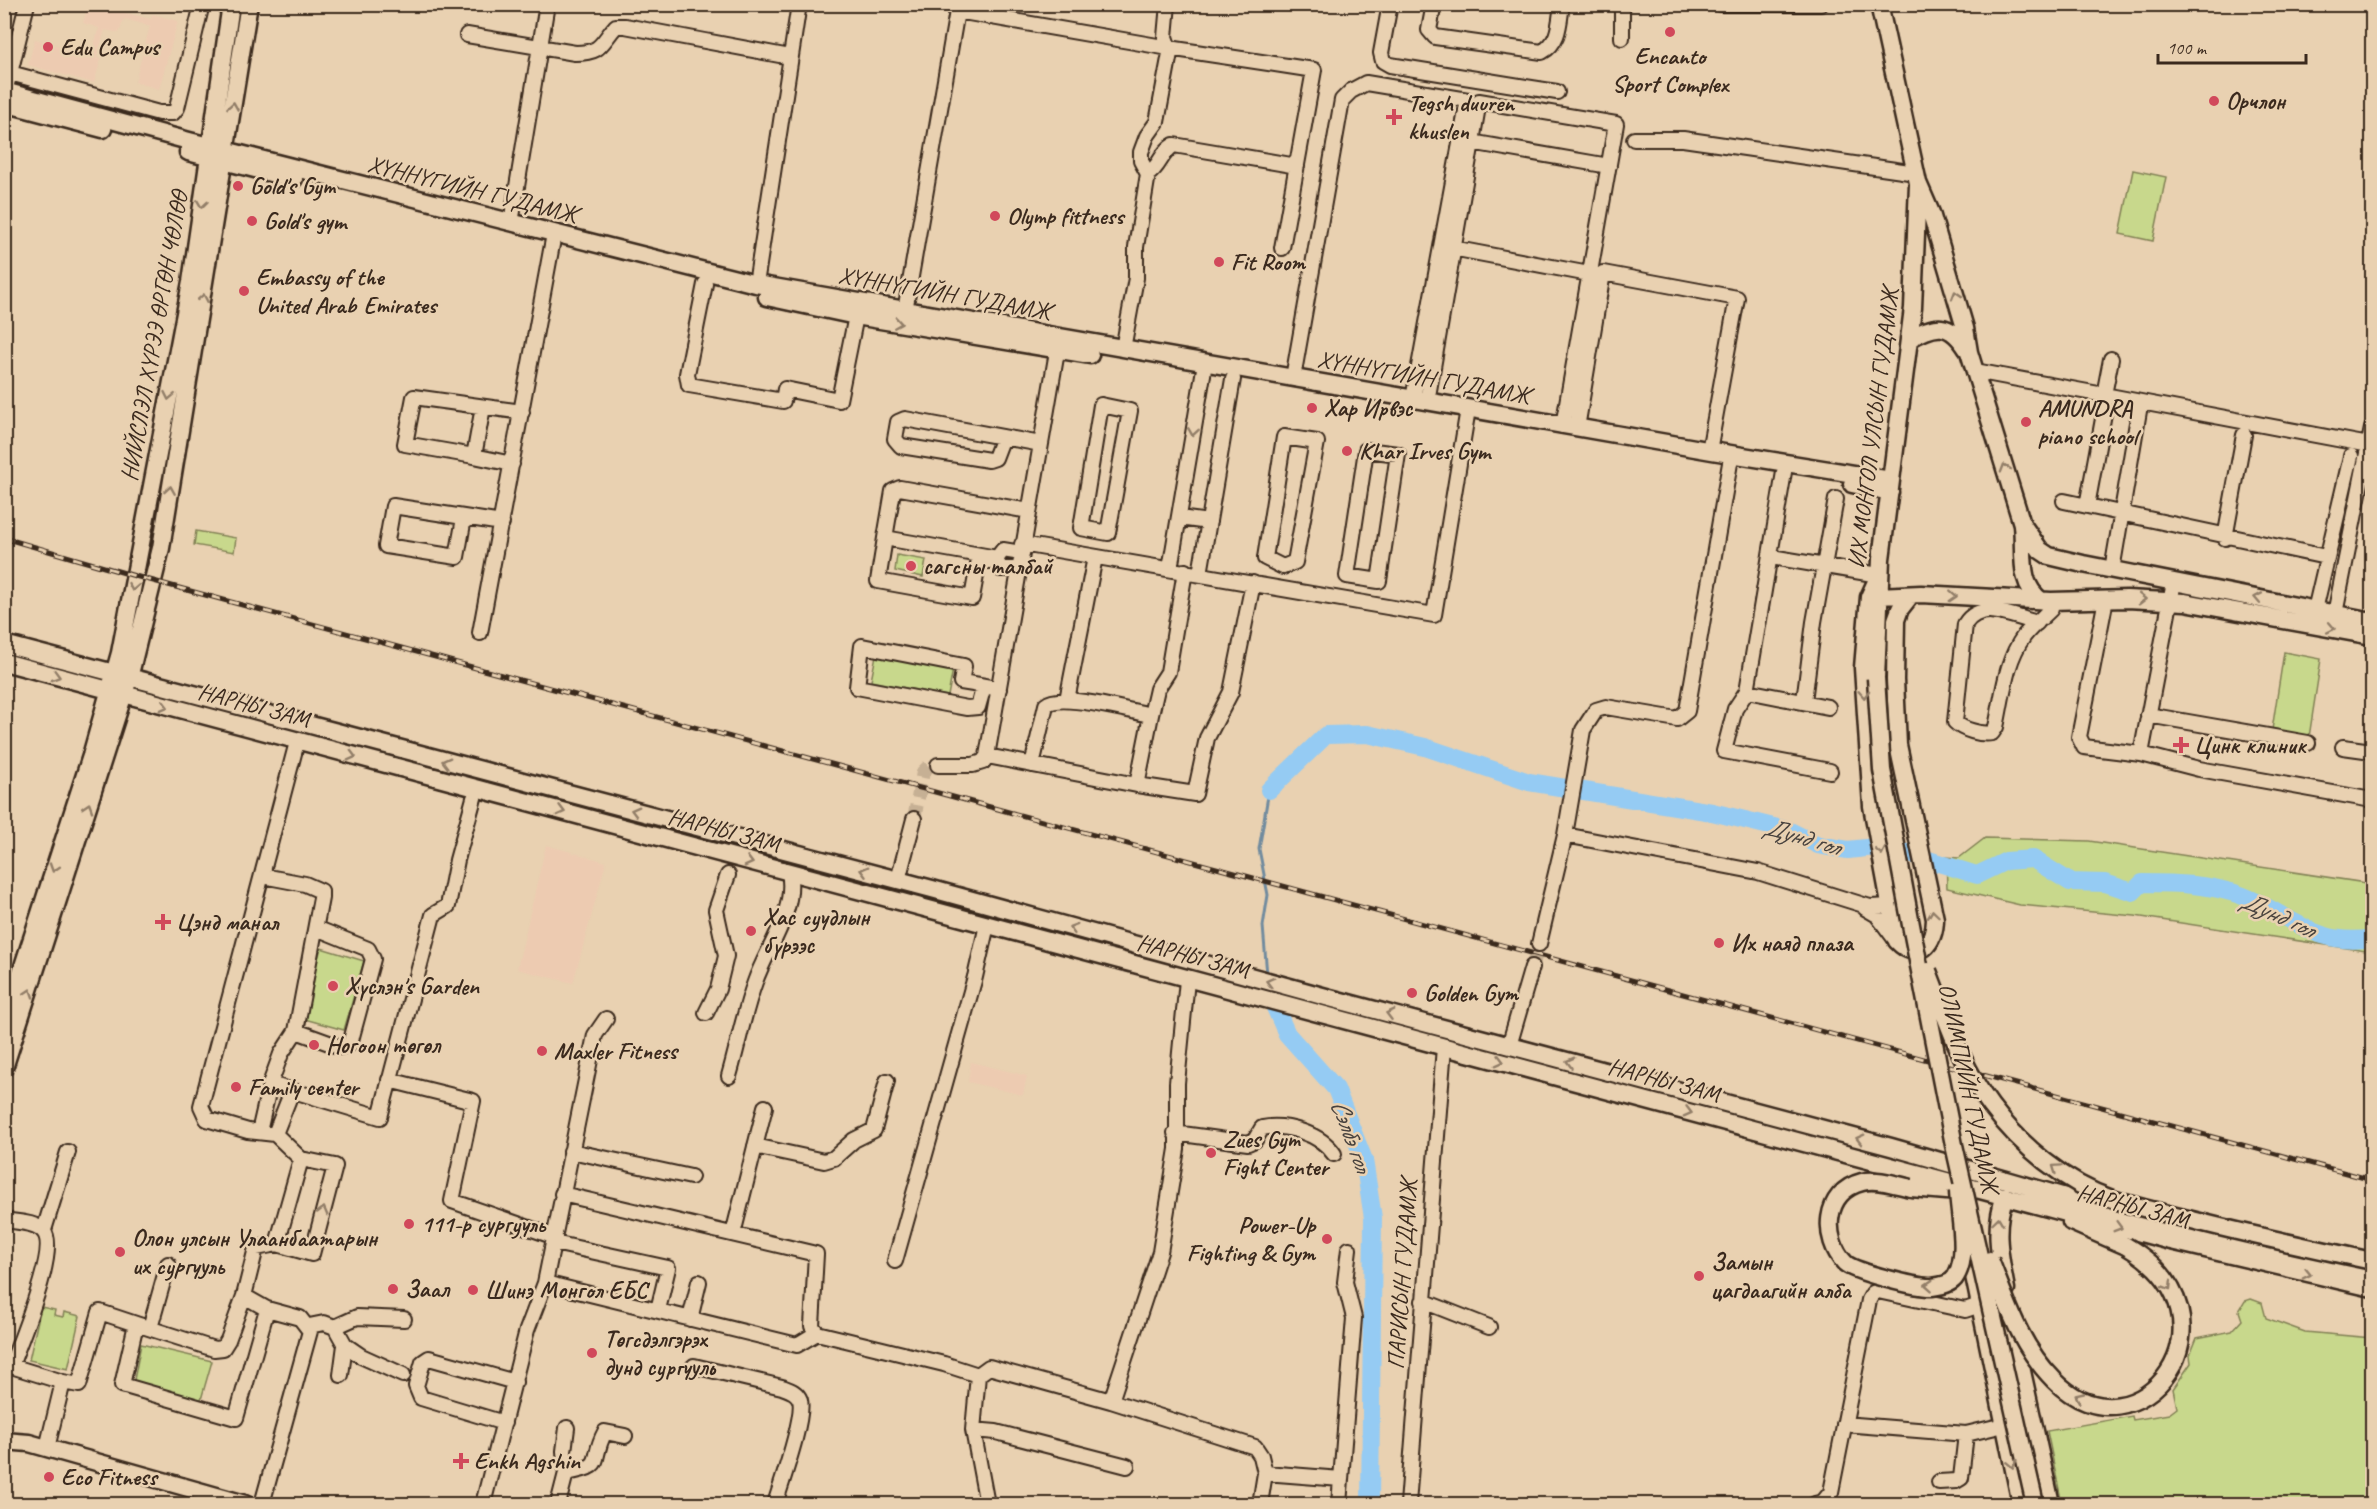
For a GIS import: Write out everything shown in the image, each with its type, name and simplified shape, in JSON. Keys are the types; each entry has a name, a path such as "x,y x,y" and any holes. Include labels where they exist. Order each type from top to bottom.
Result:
{"main road":[{"name":"НИЙСЛЭЛ ХҮРЭЭ ӨРГӨН ЧӨЛӨӨ","path":"121,675 161,548 217,154 231,4"},
{"name":"НИЙСЛЭЛ ХҮРЭЭ ӨРГӨН ЧӨЛӨӨ","path":"121,675 120,653 189,294 249,4"},
{"name":"ИХ МОНГОЛ УЛСЫН ГУДАМЖ","path":"1879,4 1917,178 1931,213 1965,328 1969,352 2022,524"},
{"name":"ХҮННҮГИЙН ГУДАМЖ","path":"5,95 217,154 553,239 857,309 905,311 1059,344 1127,350 1204,369 1233,379 1570,427 1890,486"},
{"name":"ХҮННҮГИЙН ГУДАМЖ","path":"217,154 511,223 553,239 705,284 1204,369 1293,378 1420,401 1467,414 1730,463 1890,486"},
{"name":"ИХ МОНГОЛ УЛСЫН ГУДАМЖ","path":"1876,678 1879,575 1915,281 1917,178"},
{"path":"1909,339 1926,330 1940,327 1957,333 1969,352"},
{"path":"2022,524 2040,550 2049,556 2373,621"},
{"path":"2022,524 2025,549 2023,573 2033,595 2046,601"},
{"path":"1987,597 2006,590 2034,563 2049,556"},
{"path":"1879,575 1869,597 1863,668 1872,806 1897,941 1902,947 1918,950 1928,946 1933,939 1935,919 1898,745 1895,681 1896,620 1900,609 1911,595"},
{"path":"1878,596 1987,597 2046,601 2170,600 2219,606 2373,636"},
{"name":"НАРНЫ ЗАМ","path":"4,644 902,881 1228,971 1664,1086 1889,1155 1954,1187 2007,1197 2239,1258 2373,1288"},
{"name":"НАРНЫ ЗАМ","path":"4,662 115,694 525,801 1187,980 1662,1105 1889,1155 1936,1161 2164,1225 2373,1272"},
{"path":"4,1068 121,675"},
{"name":"ОЛИМПИЙН ГУДАМЖ","path":"1876,678 1882,770 1911,925 1954,1145 2035,1504"},
{"path":"4,1025 91,756 115,694"},
{"path":"525,801 523,792 529,784"},
{"path":"984,924 981,911 986,904"},
{"path":"1911,925 1951,1032 1972,1077 2012,1131 2039,1157 2072,1179 2110,1198 2258,1236 2373,1261"},
{"path":"1641,1099 1649,1091 1647,1082"},
{"path":"1662,1105 1657,1093 1664,1086"},
{"path":"1954,1145 1961,1266 1955,1279 1946,1285 1930,1287 1848,1266 1836,1252 1829,1234 1829,1217 1835,1203 1844,1192 1862,1182 1911,1188 1954,1187 1980,1305 1985,1328 1992,1359 2021,1504"},
{"path":"1971,1213 2016,1328 2029,1350 2055,1383 2071,1393 2102,1404 2118,1406 2133,1401 2158,1386 2170,1372 2182,1337 2176,1301 2166,1282 2149,1263 2126,1246 2007,1197 1999,1212 1996,1234 2011,1323 2051,1504"},
{"path":"1985,1328 1998,1336 2005,1333 2011,1323"},
{"path":"1992,1359 1996,1350 2001,1348 2018,1353"},
{"path":"4,1430 29,1443"},
{"path":"4,1441 29,1443 245,1504"}],"street":[{"path":"5,95 27,4"},
{"path":"10,73 159,113 170,113 177,108 202,4"},
{"path":"511,223 547,4"},
{"path":"756,284 799,4"},
{"path":"1149,174 1141,160 1141,152 1147,136 1157,122 1170,48 1165,37 1168,4"},
{"path":"1390,4 1381,53 1383,61 1390,65 1557,92"},
{"path":"1434,4 1429,30 1436,37 1542,52 1552,47 1557,39 1562,4"},
{"path":"1622,4 1622,38"},
{"path":"1720,4 1821,4"},
{"path":"905,311 957,10 992,10 1170,48 1314,70 1282,248"},
{"path":"467,35 591,53 602,46 616,26 625,26 790,57"},
{"path":"1293,378 1342,100 1351,91 1366,83 1468,100 1420,401"},
{"path":"1420,401 1452,248 1479,101 1616,124 1589,274 1570,427"},
{"path":"1634,139 1683,139 1917,178"},
{"path":"1471,142 1609,166"},
{"path":"1127,350 1142,279 1136,247 1149,174 1156,168 1168,148 1174,145 1297,166"},
{"path":"480,633 553,239"},
{"path":"1452,248 1589,274"},
{"path":"1570,427 1603,273 1737,298 1709,451"},
{"path":"705,284 687,374 689,385 783,401 785,389 839,400 857,309"},
{"path":"938,765 974,765 983,762 987,756 1018,568 1059,344"},
{"path":"2087,506 2111,359"},
{"path":"1170,569 1204,369"},
{"path":"1975,371 2105,401 2369,445"},
{"path":"1200,573 1233,379"},
{"path":"512,464 405,444 403,441 414,397 522,412"},
{"path":"1101,405 1130,411 1108,533 1094,531 1081,528 1101,405"},
{"path":"474,456 483,407"},
{"path":"2112,570 2139,411"},
{"path":"885,538 997,558 1003,550 1022,549 1092,556 1434,615 1467,414"},
{"path":"1003,437 995,458 989,460 902,446 895,439 895,430 898,422 905,419 1003,437 1041,444"},
{"path":"2335,614 2369,464 2369,445 2373,428"},
{"path":"2225,538 2244,435"},
{"path":"1284,437 1317,442 1294,562 1283,567 1265,558 1284,437"},
{"path":"1366,450 1398,454 1379,581 1361,578 1347,576 1366,450"},
{"path":"2315,610 2351,456"},
{"path":"1539,944 1566,828 1583,730 1596,710 1606,707 1677,720 1687,711 1730,463"},
{"path":"1784,472 1747,691 1735,709 1724,751 1830,771"},
{"path":"1018,568 1001,569 997,562 979,559 972,598 878,581 894,491 900,488 1029,510"},
{"path":"1804,701 1836,499"},
{"path":"2064,501 2225,538 2326,557"},
{"path":"464,518 458,557 386,546 393,506 502,523"},
{"path":"1179,518 1209,522"},
{"path":"1067,700 1092,556 1094,531"},
{"path":"1771,557 1879,575"},
{"path":"1281,588 1283,567"},
{"path":"1137,785 1158,689 1168,672 1185,571"},
{"path":"1358,601 1361,578"},
{"path":"2140,754 2174,582"},
{"path":"987,756 1195,794 1208,738 1231,692 1252,583"},
{"path":"2106,599 2079,737 2084,747 2140,754 2199,769 2373,800"},
{"path":"2037,623 1996,612 1979,611 1972,614 1965,624 1955,722 1959,726 1984,735 1992,733 1996,727 2010,659 2024,636 2037,623 2051,609 2046,601"},
{"path":"984,686 978,708 967,708 857,687 862,646 964,666 961,682 984,686 999,689"},
{"path":"1747,691 1828,706"},
{"path":"1032,765 1046,705 1049,702 1067,700 1151,715"},
{"path":"2148,715 2308,743"},
{"path":"68,1152 44,1230 49,1241 47,1261 11,1366 78,1385 100,1312 214,1349 223,1348 228,1341 244,1296 256,1248 278,1244 312,1254 334,1166 301,1159 275,1134 207,1119 201,1106 297,741"},
{"path":"2343,747 2373,751"},
{"path":"270,1084 380,1117 434,915 448,906 457,860 474,798"},
{"path":"902,881 916,820"},
{"path":"1566,828 1758,872 1858,904 1876,908 1891,901"},
{"path":"729,1076 755,981 776,939 787,907 792,883 789,872"},
{"path":"706,1012 718,989 726,956 716,910 728,875"},
{"path":"259,1132 270,1084 281,1054 296,1031 321,891 305,884 263,876"},
{"path":"1858,904 1877,915 1897,941"},
{"path":"895,1261 975,977 984,924"},
{"path":"296,1031 340,1047 351,1044 373,959 368,949 316,928"},
{"path":"1509,1046 1532,967"},
{"path":"1112,1401 1157,1267 1177,1149 1175,1133 1177,1083 1187,980"},
{"path":"483,1504 527,1330 545,1283 595,1035 606,1019"},
{"name":"ПАРИСЫН ГУДАМЖ","path":"1408,1504 1443,1047"},
{"path":"389,1080 473,1101 452,1201 554,1240 668,1268 658,1310"},
{"path":"755,1146 819,1161 834,1158 854,1140 874,1130 887,1081"},
{"path":"275,1134 292,1091"},
{"path":"733,1234 765,1107"},
{"path":"1175,1133 1248,1143 1255,1140 1262,1128 1274,1126 1318,1137 1327,1143 1334,1154"},
{"path":"571,1151 691,1177"},
{"path":"278,1244 301,1159"},
{"path":"562,1194 816,1254 812,1326 817,1333 934,1361 978,1375"},
{"path":"4,1220 44,1230"},
{"path":"1339,1504 1354,1318 1345,1282 1349,1249"},
{"path":"150,1328 168,1264"},
{"path":"690,1319 699,1282"},
{"path":"545,1283 797,1345 817,1333"},
{"path":"1815,1504 1823,1502 1831,1492 1872,1293 1878,1291 1965,1310 1980,1305"},
{"path":"244,1296 267,1309 300,1318 309,1326 310,1331 262,1504"},
{"path":"1423,1301 1489,1327"},
{"path":"136,1324 122,1384 236,1418 267,1309"},
{"path":"335,1327 357,1317 404,1319"},
{"path":"309,1326 324,1323 335,1327 345,1345 377,1364 404,1375"},
{"path":"341,1375 345,1345"},
{"path":"504,1423 422,1398 416,1386 423,1362 429,1358 515,1382"},
{"path":"694,1366 795,1392 801,1408 775,1504"},
{"path":"987,1504 973,1430 978,1375 989,1367 1112,1401 1254,1447 1261,1456 1265,1473 1260,1504"},
{"path":"47,1448 63,1382"},
{"path":"1844,1424 1966,1434 2004,1425"},
{"path":"558,1504 566,1473 564,1451 567,1428"},
{"path":"973,1430 996,1432 1127,1466"},
{"path":"566,1473 590,1468 595,1464 605,1432 625,1436"},
{"path":"1939,1482 1956,1481 1961,1478 1966,1434"},
{"path":"1265,1473 1341,1479"}],"shaded area":[{"name":"Edu Campus","path":"72,5 128,5 126,13 151,19 152,14 178,21 159,89 135,82 150,26 124,19 119,33 105,30 97,58 101,59 94,83 28,65 35,39 91,55 99,28 83,23 87,9"},
{"path":"546,845 606,862 573,983 517,969"},
{"path":"971,1062 1027,1076 1023,1095 968,1082"}],"green space":[{"path":"2133,170 2166,177 2153,241 2120,234"},
{"path":"196,531 236,538 234,552 194,545"},
{"name":"сагсны талбай","path":"897,555 926,560 923,577 895,571"},
{"path":"2284,652 2321,659 2309,737 2272,730"},
{"path":"876,655 953,669 948,696 871,681"},
{"path":"1985,838 2089,841 2372,884 2372,952 2135,916 2020,905 1947,888 1946,857 1959,858"},
{"path":"321,948 364,961 344,1030 301,1018"},
{"path":"2251,1299 2262,1303 2266,1318 2305,1332 2372,1338 2372,1504 2062,1504 2047,1431 2132,1416 2133,1420 2169,1414 2177,1408 2173,1389 2191,1363 2190,1355 2197,1338 2232,1331 2242,1320 2239,1311 2245,1301"},
{"path":"41,1307 55,1310 54,1315 63,1317 64,1312 80,1316 68,1369 29,1360"},
{"path":"141,1344 212,1361 200,1403 133,1385"}],"waterway":[{"name":"Дунд гол","path":"1269,790 1326,735 1367,734 1425,747 1529,782 1712,812 1790,831 1818,845 1848,850 1884,846 1977,875 2006,861 2033,859 2070,882 2105,883 2133,892 2142,883 2206,887 2243,896 2319,934 2353,940 2372,938"},
{"name":"Сэлбэ гол","path":"1267,975 1263,926 1268,895 1259,849 1269,790"},
{"name":"Сэлбэ гол","path":"1268,992 1287,1034 1336,1089 1364,1160 1373,1218 1370,1504"}],"tunnel":[{"path":"914,819 923,772 931,764 938,765"},
{"path":"1532,967 1539,944"}],"railway":[{"path":"4,538 135,576 2372,1180"}],"place":[{"name":"Encanto Sport Complex","path":"1670,32"},
{"name":"Edu Campus","path":"48,47"},
{"name":"Орчлон","path":"2214,101"},
{"name":"Tegsh duuren khuslen","path":"1394,117"},
{"name":"Gold's Gym","path":"238,186"},
{"name":"Olymp fittness","path":"995,216"},
{"name":"Gold's gym","path":"252,221"},
{"name":"Fit Room","path":"1219,262"},
{"name":"Embassy of the United Arab Emirates","path":"244,291"},
{"name":"Хар Ирвэс","path":"1312,408"},
{"name":"AMUNDRA piano school","path":"2026,422"},
{"name":"Khar Irves Gym","path":"1347,451"},
{"name":"сагсны талбай","path":"911,566"},
{"name":"Цинк клиник","path":"2181,745"},
{"name":"Цэнд манал","path":"163,922"},
{"name":"Хас суудлын бүрээс","path":"751,931"},
{"name":"Их наяд плаза","path":"1719,943"},
{"name":"Хүслэн's Garden","path":"333,986"},
{"name":"Golden Gym","path":"1412,993"},
{"name":"Ногоон төгөл","path":"314,1045"},
{"name":"Maxler Fitness","path":"542,1051"},
{"name":"Family center","path":"236,1087"},
{"name":"Zues Gym Fight Center","path":"1211,1153"},
{"name":"111-р сургууль","path":"409,1224"},
{"name":"Power-Up Fighting & Gym","path":"1327,1239"},
{"name":"Олон улсын Улаанбаатарын их сургууль","path":"120,1252"},
{"name":"Замын цагдаагийн алба","path":"1699,1276"},
{"name":"Заал","path":"393,1289"},
{"name":"Шинэ Монгол ЕБС","path":"473,1290"},
{"name":"Төгсдэлгэрэх дунд сургууль","path":"592,1353"},
{"name":"Enkh Agshin","path":"461,1461"},
{"name":"Eco Fitness","path":"49,1477"}]}
